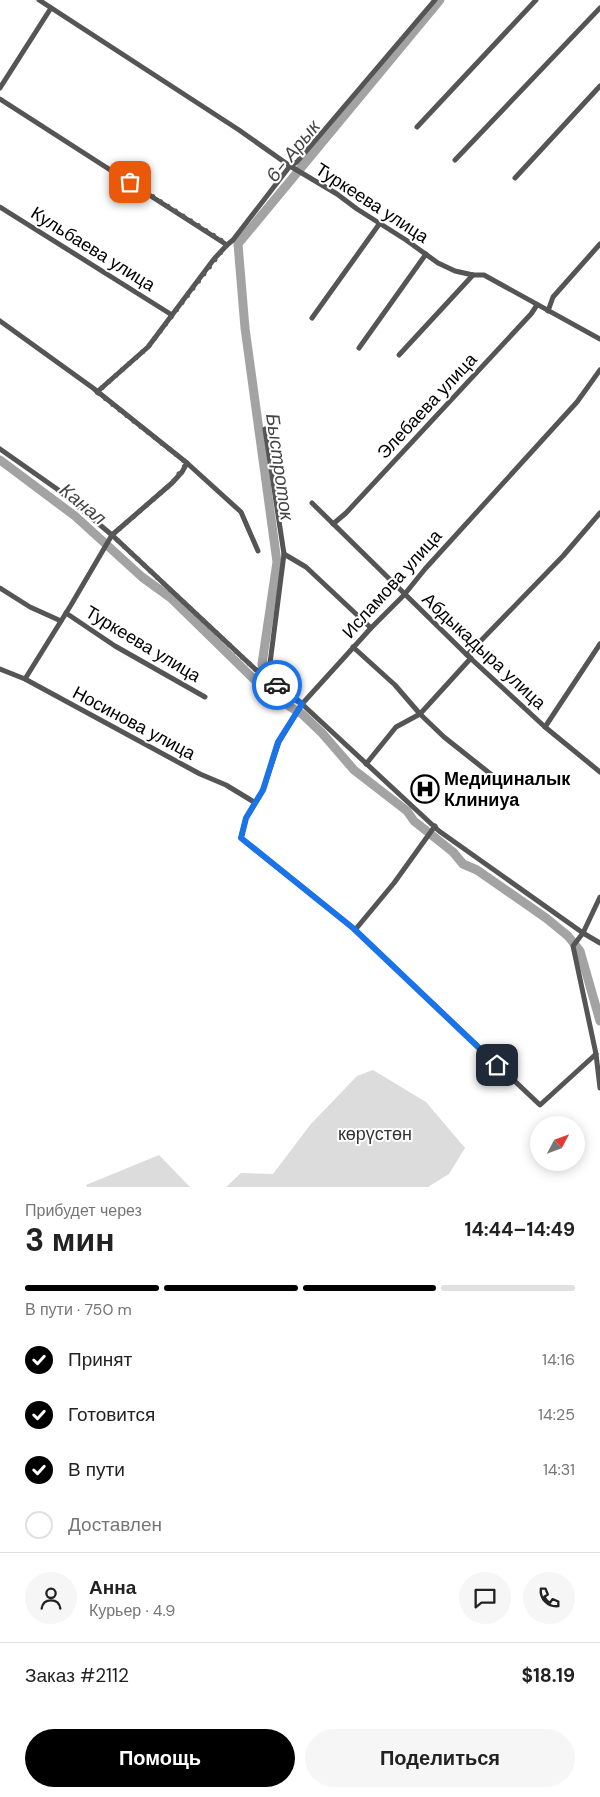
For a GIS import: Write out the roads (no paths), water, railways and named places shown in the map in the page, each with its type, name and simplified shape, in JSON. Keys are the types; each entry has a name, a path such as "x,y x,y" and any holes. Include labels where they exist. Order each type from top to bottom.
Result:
{"street":[{"name":"Туркеева улица","path":"39,0 239,130 290,166 337,194 438,263 455,271 473,275 484,275 600,339"},
{"path":"97,392 148,347 290,166 297,162 435,0"},
{"path":"417,127 536,0"},
{"path":"0,88 51,8"},
{"path":"455,160 600,8"},
{"path":"515,178 600,86"},
{"path":"0,99 227,244"},
{"name":"Кульбаева улица","path":"0,207 172,315"},
{"path":"312,318 380,223"},
{"path":"548,311 553,297 600,244"},
{"path":"359,348 426,254"},
{"path":"399,355 473,275"},
{"name":"Элебаева улица","path":"333,524 346,513 513,335 537,305"},
{"path":"0,321 97,392 187,463 241,512 258,551"},
{"name":"Исламова улица","path":"355,930 241,838 246,818 263,790 278,742 302,704 353,647 404,595 425,569 577,402 600,370"},
{"path":"265,429 284,554 268,679"},
{"path":"0,448 57,489 112,535 255,669 302,704 435,826 583,933 600,943"},
{"path":"25,679 112,535 172,483 187,463"},
{"name":"Абдыкадыра улица","path":"312,503 469,657 544,727 600,772"},
{"path":"366,764 396,727 420,714 469,657 563,556 600,513"},
{"path":"284,554 306,567 371,628"},
{"name":"Туркеева улица","path":"0,588 30,607 61,621"},
{"name":"Туркеева улица","path":"66,613 116,646 205,697"},
{"path":"544,727 600,644"},
{"path":"353,647 395,685 420,714 444,737 502,783"},
{"name":"Носинова улица","path":"0,669 25,679 200,774 226,785 254,802"},
{"path":"435,826 394,883 355,930 540,1105 596,1054"},
{"path":"600,897 583,933 573,946 596,1054 600,1088"}],"waterway":[{"name":"Быстроток","path":"269,694 262,664 277,562 245,328 238,244 440,0"},
{"name":"Канал","path":"0,460 75,516 142,577 171,598 269,694 302,714 322,733 354,770 407,811 414,821 453,852 463,864 477,870 546,918 568,936 580,951 600,1021"}],"place":[{"name":"Медициналык Клиниуа","path":"425,789"}],"water label":[{"name":"6- Арык","path":"293,151"}],"park label":[{"name":"көрүстөн","path":"375,1134"}]}
